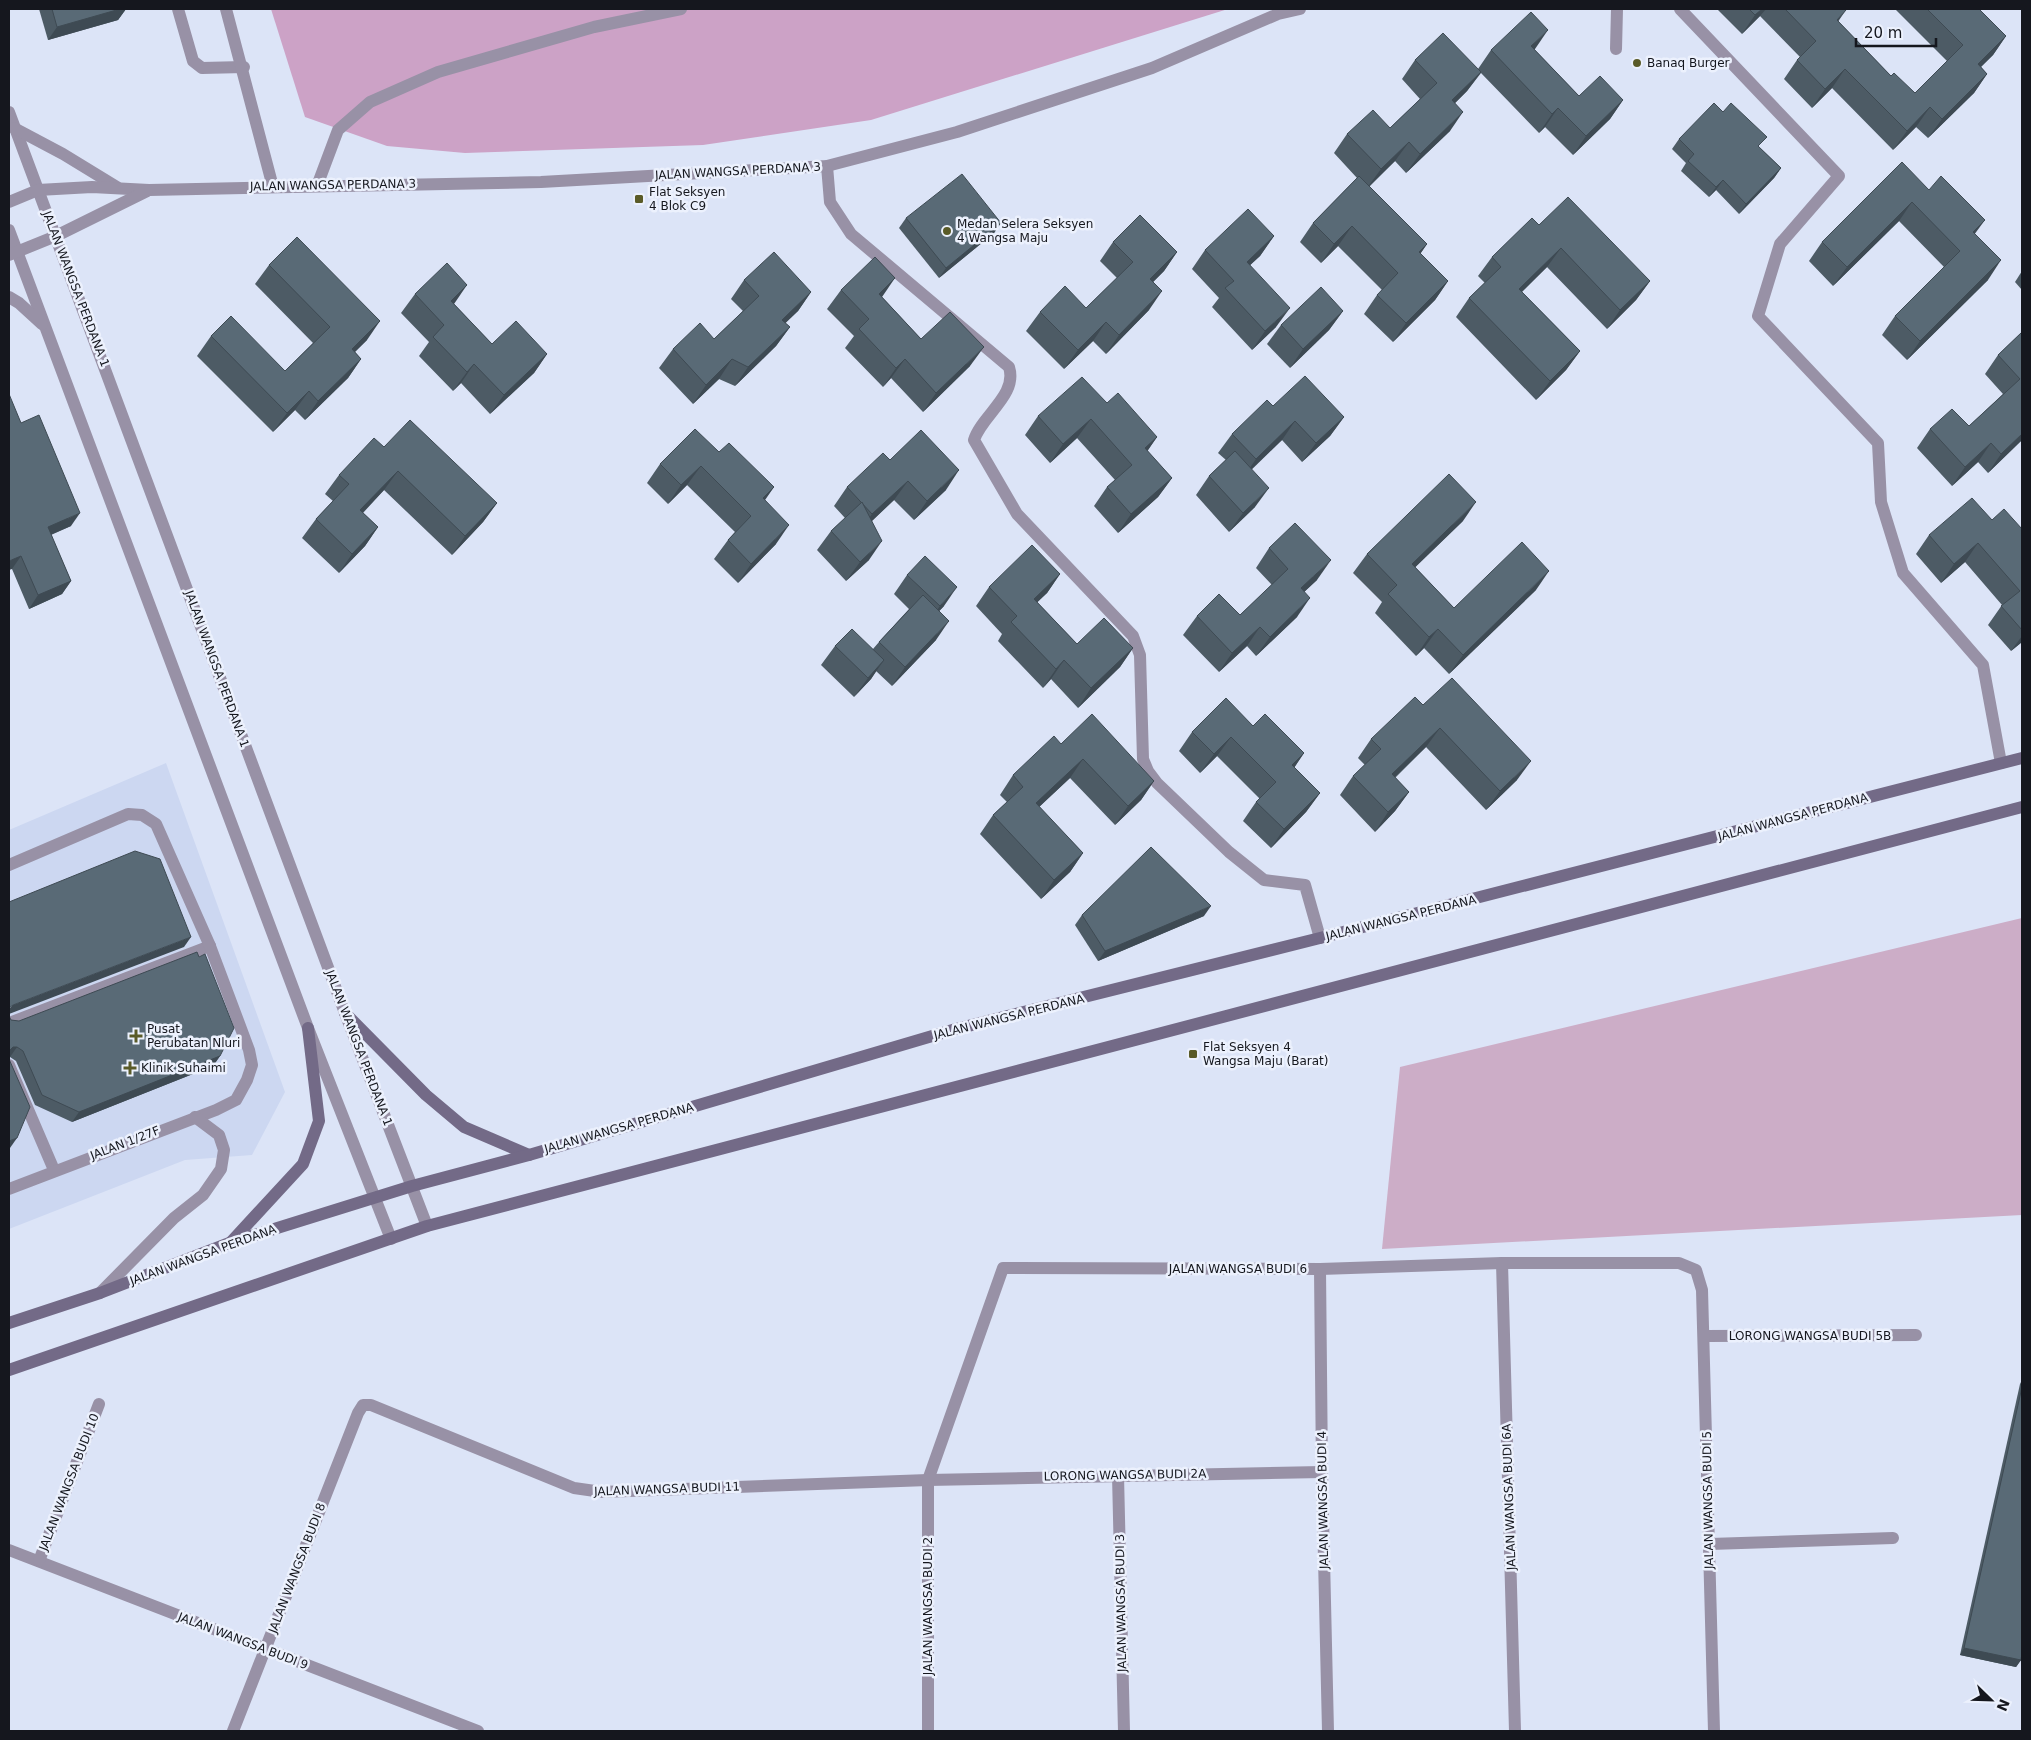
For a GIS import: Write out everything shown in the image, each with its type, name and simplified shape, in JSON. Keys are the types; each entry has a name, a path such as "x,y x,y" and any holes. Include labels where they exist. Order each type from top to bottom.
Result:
{"main road":[{"name":"JALAN WANGSA PERDANA","path":"9,1323 100,1293 229,1243 412,1186 530,1155 956,1029 2022,758"},
{"path":"9,1370 426,1226 2022,807"},
{"path":"345,1013 426,1095 464,1127 530,1155"},
{"path":"229,1243 303,1164 319,1121 308,1028"}],"street":[{"path":"178,9 193,61 202,68 244,67"},
{"path":"226,9 244,67 274,186"},
{"path":"317,186 338,130 370,102 438,72 594,27 681,9"},
{"name":"JALAN WANGSA PERDANA 3","path":"9,202 38,190 92,187 149,190 541,182 827,166 957,132 1152,68 1278,14 1300,9"},
{"path":"1616,49 1618,9"},
{"path":"1680,9 1839,176 1780,244 1758,316 1878,443 1881,502 1903,573 1983,665 2000,763"},
{"name":"JALAN WANGSA PERDANA 1","path":"9,112 426,1226"},
{"path":"14,128 63,154 119,188"},
{"path":"827,166 830,202 851,234 1009,367 1011,376 1010,386 978,429 974,440 1017,514 1133,636 1138,644 1144,759 1148,771 1157,783 1229,852 1264,880 1305,885 1320,938"},
{"name":"JALAN WANGSA PERDANA 3","path":"13,254 56,236 149,190"},
{"path":"9,230 13,254 44,326 308,1028 391,1239"},
{"path":"9,297 20,303 44,326"},
{"name":"JALAN 1/27F","path":"9,865 128,814 142,815 156,824 210,946 249,1050 252,1065 236,1100 216,1110 54,1170 9,1189"},
{"path":"9,1023 210,946"},
{"path":"9,1065 54,1170"},
{"path":"100,1293 174,1218 203,1196 221,1169 224,1150 219,1135 195,1117"},
{"name":"JALAN WANGSA BUDI 6","path":"928,1480 1003,1268 1320,1269 1502,1263 1679,1263 1696,1270"},
{"name":"JALAN WANGSA BUDI 6A","path":"1502,1263 1515,1731"},
{"name":"JALAN WANGSA BUDI 4","path":"1320,1269 1322,1472 1328,1731"},
{"name":"JALAN WANGSA BUDI 5","path":"1696,1270 1702,1290 1704,1336 1714,1731"},
{"name":"LORONG WANGSA BUDI 5B","path":"1704,1336 1916,1335"},
{"name":"JALAN WANGSA BUDI 10","path":"39,1561 98,1404"},
{"name":"JALAN WANGSA BUDI 11","path":"363,1405 371,1405 586,1491 928,1480"},
{"name":"JALAN WANGSA BUDI 8","path":"233,1731 358,1413 363,1405"},
{"name":"LORONG WANGSA BUDI 2A","path":"928,1480 1322,1472"},
{"name":"JALAN WANGSA BUDI 3","path":"1118,1475 1124,1731"},
{"name":"JALAN WANGSA BUDI 2","path":"928,1480 928,1731"},
{"path":"1710,1544 1893,1538"},
{"name":"JALAN WANGSA BUDI 9","path":"9,1550 478,1731"}],"shaded area":[{"path":"271,9 1228,9 871,120 703,145 465,153 387,146 305,117"},
{"path":"166,763 285,1092 252,1155 185,1160 9,1229 9,830"},
{"path":"2022,918 2022,1215 1382,1249 1400,1067"}],"building":[{"path":"52,9 120,9 57,27"},
{"path":"1749,9 1762,9 1755,15"},
{"path":"1785,9 1846,10 1837,20 1891,76 1894,73 1915,93 1963,45 1927,9 1979,9 2006,36 1978,64 1987,74 1942,119 1930,107 1907,131 1845,69 1825,89 1797,60 1816,41"},
{"path":"1531,12 1548,30 1531,46 1579,96 1600,76 1623,100 1586,136 1558,108 1552,114 1491,50"},
{"path":"1443,33 1481,72 1452,100 1463,112 1420,154 1409,142 1381,169 1347,134 1373,110 1390,128 1437,83 1415,60"},
{"path":"1714,103 1723,112 1731,103 1767,137 1758,146 1781,168 1746,204 1723,180 1716,187 1688,161 1694,154 1679,139"},
{"path":"1902,162 1929,190 1941,176 1985,220 1973,232 2001,260 1920,341 1895,316 1960,251 1912,202 1847,267 1822,242"},
{"name":"Medan Selera Seksyen 4 Wangsa Maju","path":"962,174 1001,223 946,268 906,218"},
{"path":"1359,176 1427,244 1419,252 1448,281 1406,323 1377,295 1398,273 1352,226 1334,244 1313,223"},
{"path":"1568,197 1650,281 1620,310 1561,248 1519,289 1580,351 1550,381 1469,298 1501,267 1492,257 1532,218 1539,225"},
{"path":"1248,209 1274,236 1247,262 1290,308 1265,331 1225,288 1234,281 1205,250"},
{"path":"1140,215 1177,252 1150,279 1162,291 1119,335 1106,322 1078,350 1040,312 1065,286 1086,308 1133,262 1113,242"},
{"path":"297,237 380,321 352,349 361,359 318,401 309,391 287,413 211,336 231,316 285,371 330,327 269,265"},
{"path":"774,252 811,292 782,320 790,327 748,367 732,359 706,385 673,349 700,323 714,339 759,296 744,280"},
{"path":"875,257 895,278 879,294 921,339 950,312 984,347 936,393 905,359 896,368 859,329 869,319 841,290"},
{"path":"447,263 467,285 451,301 492,344 516,321 547,354 504,395 474,364 467,372 433,337 444,325 415,294"},
{"path":"1321,287 1343,311 1303,349 1281,325"},
{"path":"2022,332 2022,434 2001,454 1991,443 1965,467 1930,429 1952,409 1969,426 2020,379 1998,355"},
{"path":"1305,376 1344,417 1316,443 1295,421 1256,459 1232,434 1267,400 1273,406"},
{"path":"1082,377 1107,403 1118,393 1157,437 1145,448 1172,478 1131,514 1107,487 1132,465 1091,419 1063,444 1038,416"},
{"path":"9,394 21,423 39,415 80,513 48,527 71,581 38,595 21,556 9,561"},
{"path":"410,420 497,503 465,536 398,471 360,510 378,527 352,554 316,519 349,484 339,475 374,438 384,447"},
{"path":"695,429 719,452 729,443 774,487 763,498 789,525 751,564 728,540 751,516 701,466 681,485 660,464"},
{"path":"921,430 959,470 927,501 908,481 872,514 847,487 883,453 890,460"},
{"path":"1235,451 1269,488 1243,513 1209,476"},
{"path":"1449,474 1476,502 1412,564 1454,608 1522,542 1549,571 1463,655 1438,629 1429,637 1388,594 1397,585 1367,554"},
{"path":"1972,498 1992,520 2004,509 2022,529 2022,630 2001,606 2020,591 1978,543 1954,564 1929,535"},
{"path":"862,502 882,541 860,562 831,531"},
{"path":"1295,523 1331,560 1301,588 1310,598 1270,637 1260,627 1232,653 1197,616 1219,594 1240,615 1288,569 1269,548"},
{"path":"1032,545 1060,574 1034,599 1077,644 1104,618 1133,648 1091,688 1064,660 1056,669 1011,622 1017,616 989,587"},
{"path":"925,556 957,587 940,606 907,575"},
{"path":"923,595 949,621 905,667 879,642"},
{"path":"852,629 884,660 868,678 835,646"},
{"path":"1452,678 1531,761 1500,791 1440,728 1392,774 1409,792 1388,812 1353,776 1381,749 1371,739 1415,697 1423,705"},
{"path":"1226,698 1253,726 1265,714 1304,753 1292,765 1320,793 1284,829 1256,802 1276,782 1231,737 1214,754 1192,732"},
{"path":"1092,714 1154,781 1128,806 1083,759 1036,803 1083,853 1054,880 993,815 1023,787 1013,775 1054,736 1061,744"},
{"path":"1151,847 1211,906 1105,951 1082,915"},
{"path":"135,851 160,859 191,937 9,1008 9,902"},
{"path":"197,952 199,957 205,954 234,1028 220,1056 79,1112 42,1095 23,1051 13,1047 9,1051 9,1016 11,1020 19,1021"},
{"path":"9,1059 30,1107 17,1138 9,1141"},
{"path":"2022,1387 2022,1653 2021,1660 1964,1648"}],"place":[{"name":"Banaq Burger","path":"1637,63"},
{"name":"Flat Seksyen 4 Blok C9","path":"639,199"},
{"name":"Medan Selera Seksyen 4 Wangsa Maju","path":"947,231"},
{"name":"Pusat Perubatan Nluri","path":"136,1036"},
{"name":"Flat Seksyen 4 Wangsa Maju (Barat)","path":"1193,1054"},
{"name":"Klinik Suhaimi","path":"130,1068"}]}
